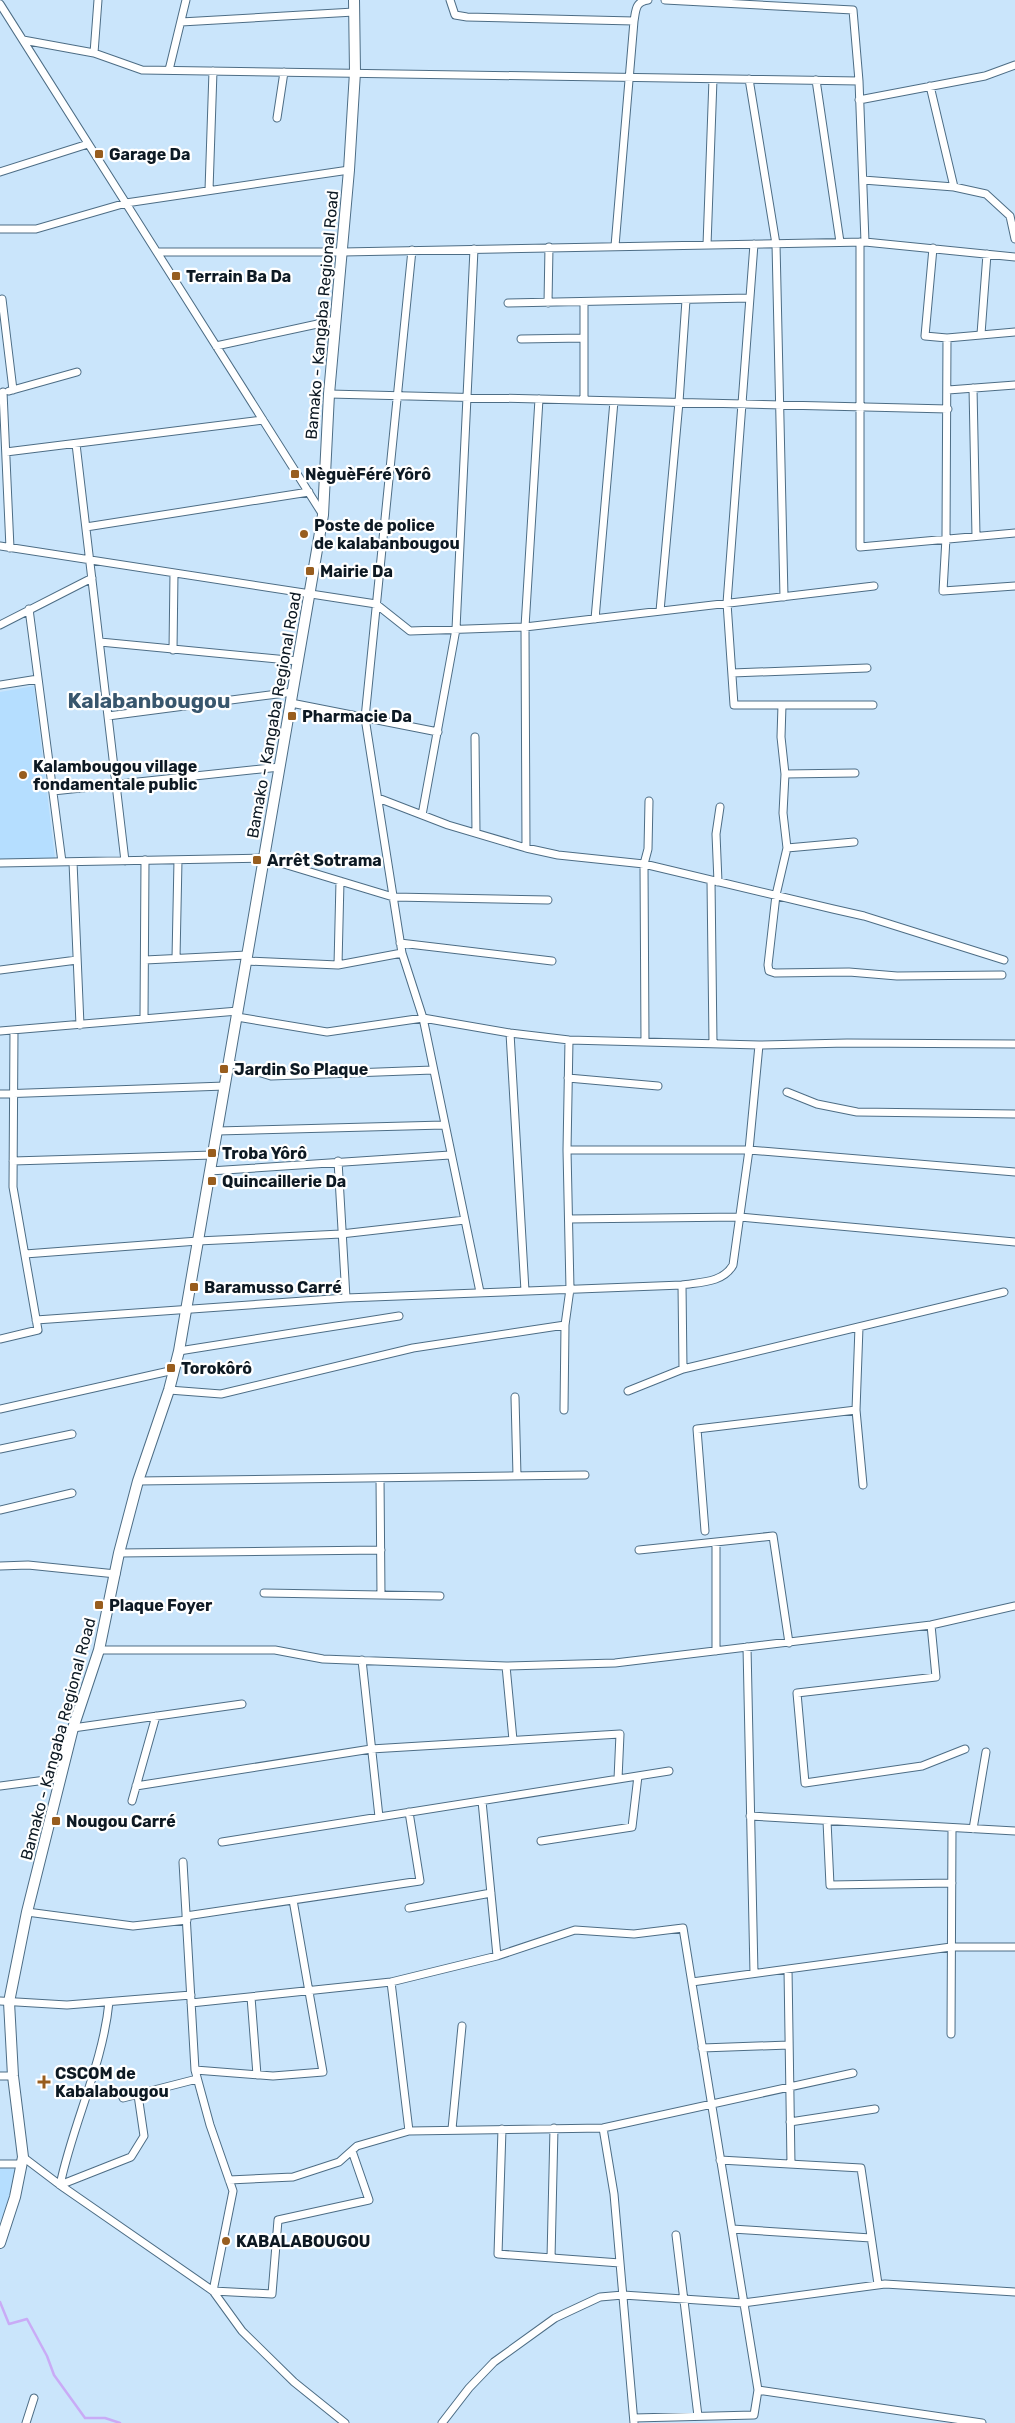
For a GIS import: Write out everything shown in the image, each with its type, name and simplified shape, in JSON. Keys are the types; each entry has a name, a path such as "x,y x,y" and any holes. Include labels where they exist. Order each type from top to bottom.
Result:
{"street":[{"path":"94,53 98,0"},
{"path":"169,70 186,0"},
{"name":"Bamako - Kangaba Regional Road","path":"0,2243 15,2197 23,2160 5,2001 73,1728 99,1650 119,1553 138,1481 169,1390 179,1351 323,515 330,394 344,252 355,72 354,0"},
{"path":"450,0 455,15 467,18 634,21"},
{"path":"616,246 631,78 634,21 636,6 641,1 648,0"},
{"path":"664,0 853,10 863,180 860,547 1015,533"},
{"path":"0,4 323,515"},
{"path":"181,22 354,12"},
{"path":"23,40 94,53 142,70 858,81"},
{"path":"859,100 985,76 1015,65"},
{"path":"209,190 213,71"},
{"path":"277,118 284,72"},
{"path":"707,245 713,79"},
{"path":"749,79 776,244 784,597"},
{"path":"816,80 840,242"},
{"path":"930,86 954,187"},
{"path":"0,172 88,144"},
{"path":"0,229 36,229 126,203 349,170"},
{"path":"863,180 954,187 986,194 1010,216 1015,239"},
{"path":"157,252 344,252 863,242 1015,257"},
{"path":"754,244 727,603 734,705 872,706"},
{"path":"548,302 549,247"},
{"path":"422,815 456,629 474,248"},
{"path":"933,248 925,336 948,338 1015,332"},
{"path":"412,250 365,718 402,953 423,1018 480,1292"},
{"path":"981,334 987,254"},
{"path":"508,304 750,298"},
{"path":"2,299 13,390"},
{"path":"660,611 680,402 686,300"},
{"path":"584,302 584,400"},
{"path":"216,346 336,320"},
{"path":"521,339 584,338"},
{"path":"948,338 946,538 942,591 1015,586"},
{"path":"10,548 2,392 76,372"},
{"path":"948,390 1015,385"},
{"path":"973,388 976,536"},
{"path":"330,394 948,409"},
{"path":"526,848 525,627 539,399"},
{"path":"595,618 614,401"},
{"path":"6,452 263,420"},
{"path":"76,444 125,861"},
{"path":"86,527 309,492"},
{"path":"0,546 376,604 410,631 525,627 874,586"},
{"path":"173,650 174,573"},
{"path":"0,625 92,578"},
{"path":"29,609 62,862"},
{"path":"100,642 298,661"},
{"path":"732,673 867,668"},
{"path":"0,685 38,679"},
{"path":"108,716 293,692"},
{"path":"291,703 438,732"},
{"path":"782,705 781,737 785,774 783,813 787,848 776,895 768,964 769,971 775,973 849,972 897,976 1002,975"},
{"path":"475,737 476,833"},
{"path":"52,791 280,767"},
{"path":"785,774 855,773"},
{"path":"378,798 422,815 526,848 558,855 644,864 864,916 1004,960"},
{"path":"644,1042 644,864 648,848 649,801"},
{"path":"713,1043 716,834 720,807"},
{"path":"787,848 854,842"},
{"path":"0,864 264,858 393,897 548,900"},
{"path":"144,1019 145,860"},
{"path":"176,958 178,860"},
{"path":"73,862 80,1025"},
{"path":"338,965 340,881"},
{"path":"400,943 552,961"},
{"path":"145,960 247,958 338,965 402,953"},
{"path":"0,970 77,960"},
{"path":"0,1032 144,1019 237,1014 327,1032 423,1018 510,1033 569,1040 760,1045 847,1043 1015,1044"},
{"path":"0,1339 38,1330 13,1187 14,1030"},
{"path":"510,1033 525,1291"},
{"path":"564,1410 565,1325 570,1289 569,1040"},
{"path":"36,1320 346,1298 682,1285 716,1279 728,1273 733,1265 749,1150 760,1045"},
{"path":"229,1063 271,1076 434,1070"},
{"path":"568,1078 658,1086"},
{"path":"0,1094 225,1086"},
{"path":"787,1092 817,1104 857,1112 1015,1114"},
{"path":"217,1131 444,1125"},
{"path":"568,1150 749,1150 1015,1172"},
{"path":"14,1161 213,1155"},
{"path":"210,1171 450,1155"},
{"path":"338,1161 346,1298"},
{"path":"569,1219 740,1217 1015,1242"},
{"path":"25,1254 198,1241 341,1234 465,1220"},
{"path":"682,1285 684,1369"},
{"path":"628,1391 684,1369 1004,1292"},
{"path":"179,1351 399,1316"},
{"path":"169,1390 221,1394 413,1348 565,1325"},
{"path":"859,1327 856,1410 863,1485"},
{"path":"0,1409 174,1370"},
{"path":"515,1397 517,1476"},
{"path":"705,1531 697,1429 856,1410"},
{"path":"0,1449 72,1434"},
{"path":"138,1481 585,1475"},
{"path":"380,1478 381,1595"},
{"path":"0,1510 72,1493"},
{"path":"639,1550 773,1536 789,1643"},
{"path":"716,1542 716,1651"},
{"path":"119,1553 381,1550"},
{"path":"0,1566 28,1565 116,1574"},
{"path":"264,1593 440,1596"},
{"path":"99,1650 275,1650 323,1659 506,1666 615,1663 931,1625 1015,1606"},
{"path":"931,1625 936,1677 797,1693 805,1783 922,1766 965,1749"},
{"path":"746,1647 754,1973"},
{"path":"362,1660 379,1817"},
{"path":"506,1666 513,1740"},
{"path":"73,1728 242,1704"},
{"path":"132,1801 156,1716"},
{"path":"136,1786 371,1749 620,1734 618,1779"},
{"path":"973,1829 986,1752"},
{"path":"222,1842 669,1771"},
{"path":"540,1841 632,1827 638,1776"},
{"path":"0,1786 61,1778"},
{"path":"482,1801 497,1956"},
{"path":"27,1912 133,1926 420,1882 409,1812"},
{"path":"750,1816 1015,1831"},
{"path":"826,1821 830,1885 952,1883"},
{"path":"951,2034 952,1828"},
{"path":"183,1862 195,2070 210,2125 233,2191 213,2291"},
{"path":"409,1908 491,1893"},
{"path":"195,2070 273,2076 322,2072 293,1900"},
{"path":"5,2001 67,2005 251,1997 391,1982 497,1956 575,1930 634,1934 683,1928 758,2390 754,2415 634,2420 614,2194 604,2128"},
{"path":"692,1982 952,1946 1015,1947"},
{"path":"788,1969 790,2164"},
{"path":"391,1982 409,2131"},
{"path":"251,1997 257,2075"},
{"path":"60,2185 68,2148 106,2030 109,2002"},
{"path":"452,2129 462,2026"},
{"path":"702,2048 789,2045"},
{"path":"229,2180 294,2178 339,2162 357,2146 409,2131 604,2128 853,2073"},
{"path":"0,2076 13,2076"},
{"path":"123,2098 197,2079"},
{"path":"60,2185 131,2157 144,2136 138,2095"},
{"path":"790,2122 875,2109"},
{"path":"551,2258 554,2128"},
{"path":"502,2129 498,2254 620,2263"},
{"path":"213,2291 272,2294 278,2220 369,2200 352,2151"},
{"path":"0,2164 23,2160 213,2291 242,2330 294,2382 345,2423"},
{"path":"720,2160 861,2168 878,2284"},
{"path":"732,2229 872,2238"},
{"path":"676,2235 698,2416"},
{"path":"442,2423 494,2362 554,2318 600,2297 623,2295 743,2303 878,2284 1015,2292"},
{"path":"758,2390 982,2423"},
{"path":"26,2423 34,2398"}],"shaded area":[{"name":"Kalambougou village fondamentale public","path":"34,686 55,858 0,859 0,692"},
{"path":"0,2168 15,2169 6,2213 0,2221"}],"waterway":[{"path":"0,2302 9,2324 27,2319 47,2356 54,2375 85,2418 105,2418 120,2423"}],"place":[{"name":"Garage Da","path":"99,154"},
{"name":"Terrain Ba Da","path":"176,276"},
{"name":"NèguèFéré Yôrô","path":"295,474"},
{"name":"Poste de police de kalabanbougou","path":"304,534"},
{"name":"Mairie Da","path":"310,571"},
{"name":"Pharmacie Da","path":"292,716"},
{"name":"Kalambougou village fondamentale public","path":"23,775"},
{"name":"Arrêt Sotrama","path":"257,860"},
{"name":"Jardin So Plaque","path":"224,1069"},
{"name":"Troba Yôrô","path":"212,1153"},
{"name":"Quincaillerie Da","path":"212,1181"},
{"name":"Baramusso Carré","path":"194,1287"},
{"name":"Torokôrô","path":"171,1368"},
{"name":"Plaque Foyer","path":"99,1605"},
{"name":"Nougou Carré","path":"56,1821"},
{"name":"CSCOM de Kabalabougou","path":"44,2082"},
{"name":"KABALABOUGOU","path":"226,2241"}],"district":[{"name":"Kalabanbougou","path":"149,700"}]}
